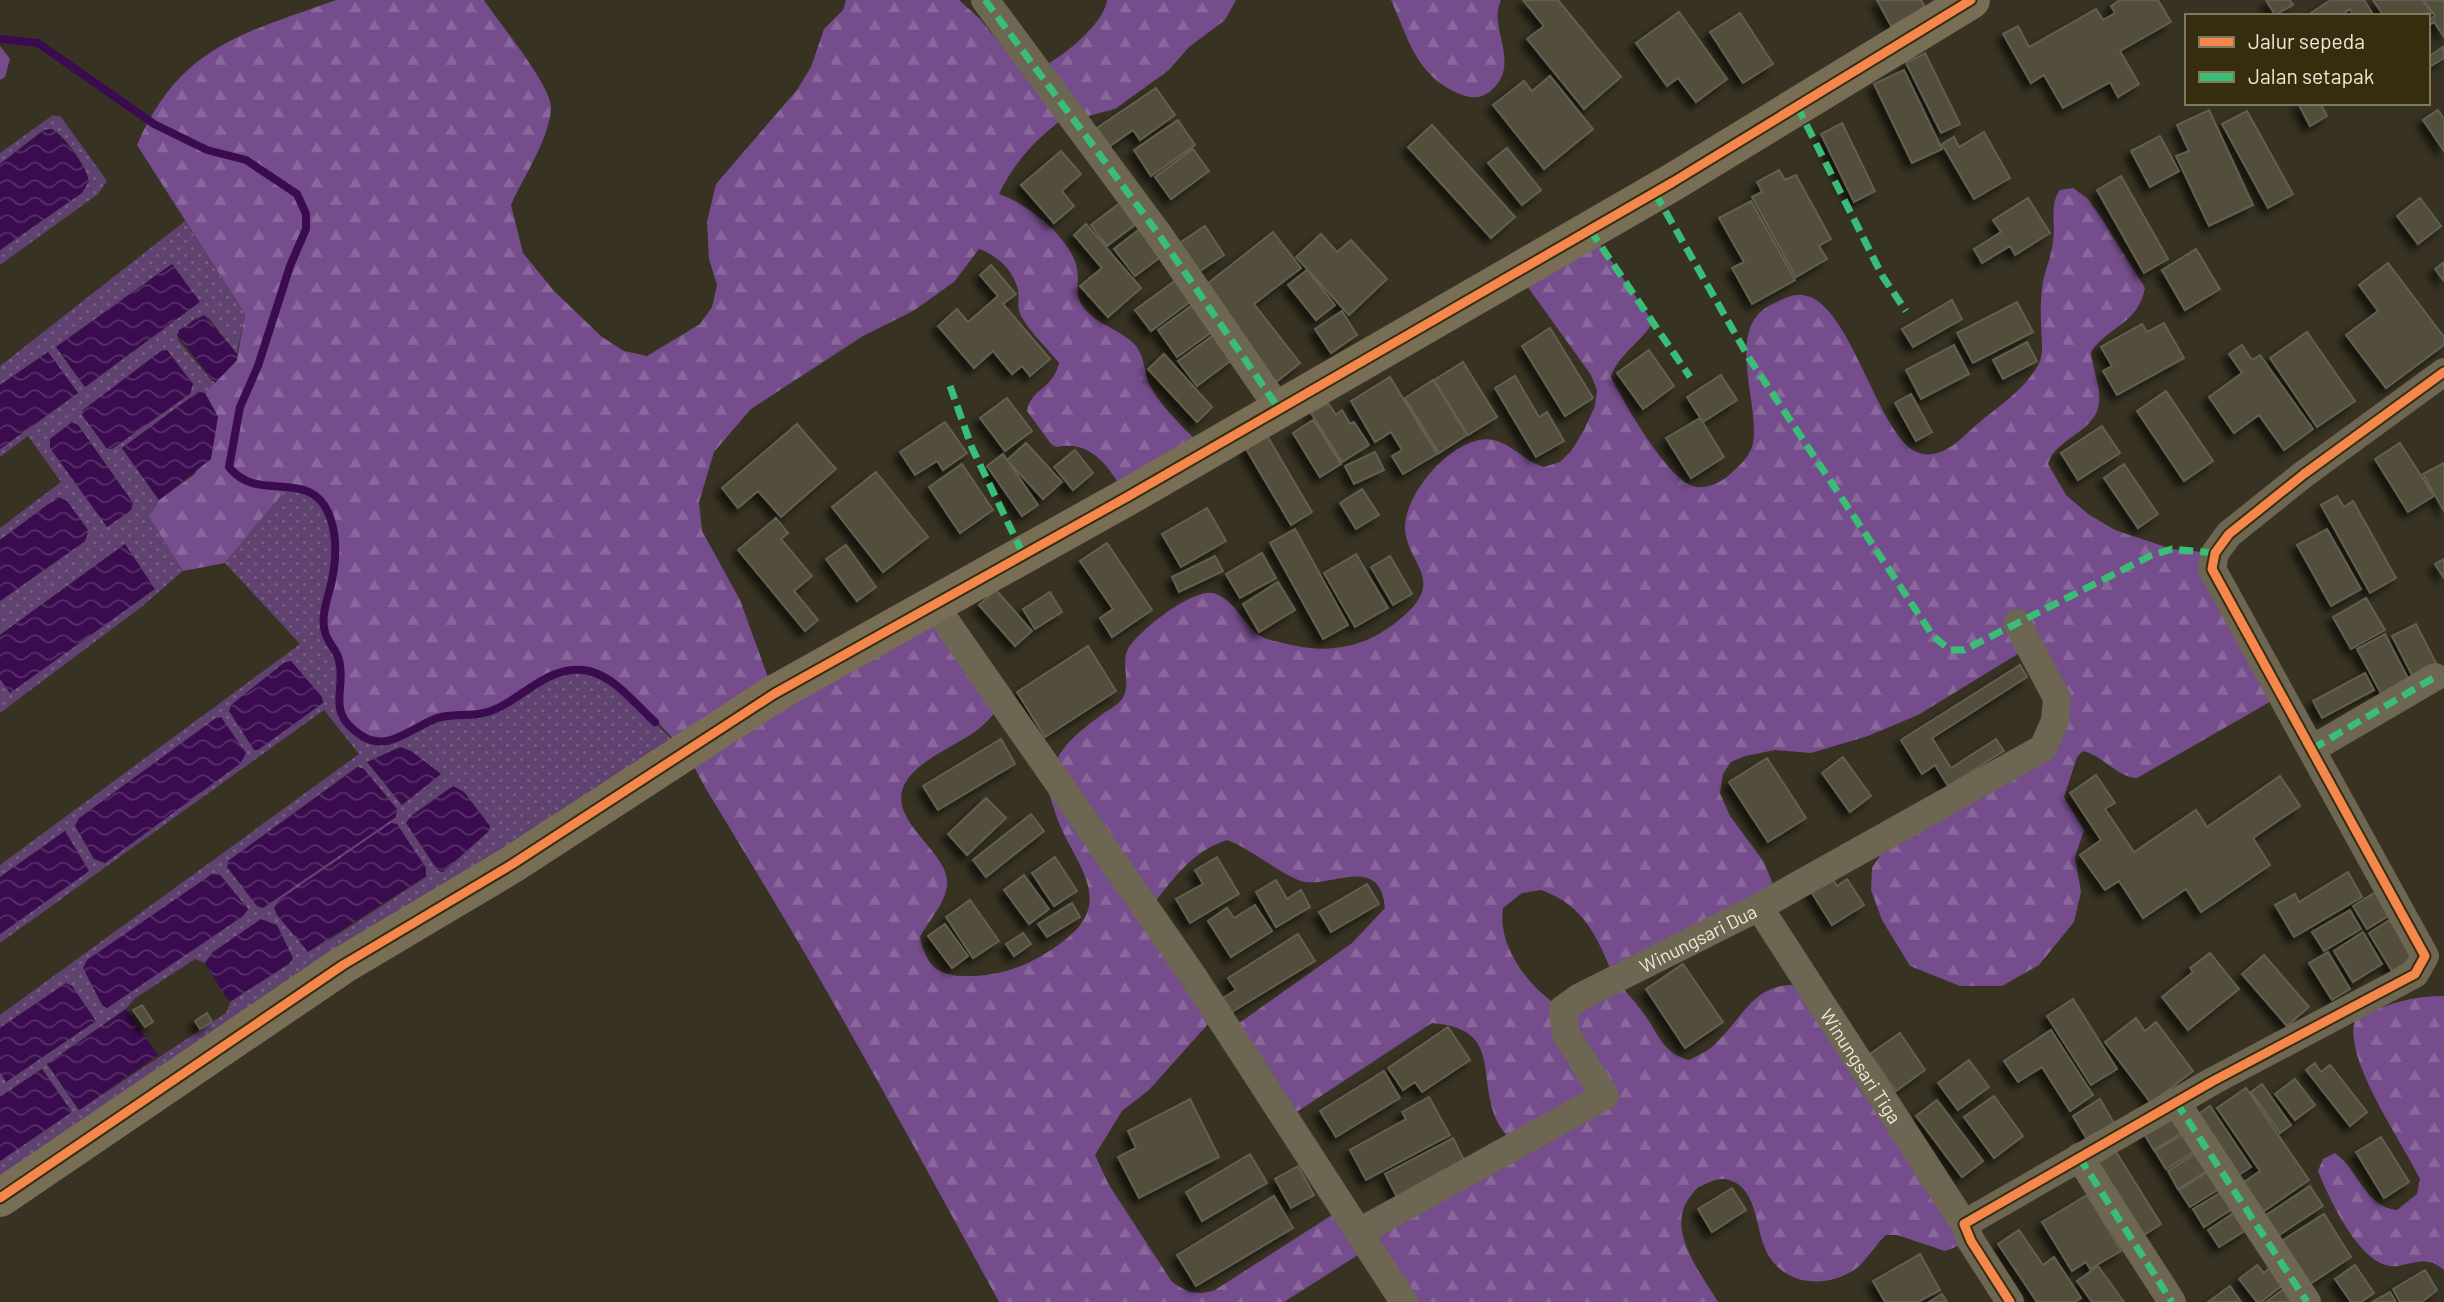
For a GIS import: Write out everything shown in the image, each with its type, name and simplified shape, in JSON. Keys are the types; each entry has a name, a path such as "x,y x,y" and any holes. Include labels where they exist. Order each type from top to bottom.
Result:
{"street":[{"path":"985,0 1157,232 1279,409"},
{"path":"0,1198 343,965 512,865 774,694 1279,409 1673,182 1971,0"},
{"path":"1964,1224 2176,1102 2415,974 2425,956 2212,569 2215,553 2229,534 2304,474 2444,372"},
{"path":"933,603 1193,976 1404,1302"},
{"name":"Winungsari Dua","path":"1359,1232 1605,1096 1566,1034 1563,1009 1580,997 1759,907 2043,748 2054,720 2057,698 2017,623"},
{"path":"2312,749 2435,677"},
{"name":"Winungsari Tiga","path":"1759,907 1964,1224 1971,1241 2010,1302"},
{"path":"2176,1102 2307,1302"},
{"path":"2078,1157 2172,1302"}],"shaded area":[{"path":"53,115 61,117 107,181 98,194 0,265 0,250 89,182 75,152 52,129 44,130 0,164 0,153"},
{"path":"185,221 245,314 237,354 209,318 204,316 194,319 177,335 178,340 212,381 219,382 205,393 198,392 122,448 159,500 149,517 183,571 140,608 0,713 0,679 10,692 125,544 0,635 0,601 85,541 88,534 67,501 58,497 0,540 0,528 61,482 28,436 0,457 0,449 78,393 48,352 0,385 0,366","holes":["172,264 199,302 85,387 56,347","78,425 133,503 131,510 107,527"]},
{"path":"288,487 312,492 326,505 333,522 334,542 325,628 340,663 339,706 470,717 496,709 543,679 570,668 602,676 617,686 684,751 0,1198 0,1161 71,1112 42,1069 0,1097 0,1072 6,1081 66,983 0,1028 0,1015 359,754 324,710 0,943 0,934 89,871 65,831 0,877 0,865 300,644 225,563","holes":["216,719 75,826 79,818","357,767 364,769 228,861","426,868 426,877 317,948","220,875 248,909 243,916 107,1008 102,1005","213,952 290,963 231,1001 226,1013 79,1110 47,1064 126,1009 134,999 195,959 205,963"]}],"green space":[{"path":"336,0 484,0 535,71 550,100 551,110 545,135 511,205 523,253 554,291 602,337 624,351 647,356 700,324 712,307 717,285 709,259 707,222 716,184 797,90 811,67 824,29 843,10 846,0 959,0 980,19 1025,74 1048,64 1074,45 1096,22 1104,11 1107,0 1236,0 1225,20 1189,47 1169,70 1115,109 1088,116 1069,114 1058,123 1020,159 999,194 1022,205 1046,223 1066,245 1077,269 1081,304 1090,315 1136,346 1155,395 1206,451 1127,497 1099,458 1080,448 1056,447 1051,444 1027,411 1029,403 1052,379 1059,363 1021,316 1018,290 1009,270 979,249 954,282 913,311 863,336 751,409 714,452 699,502 702,531 740,600 774,694 933,603 1003,703 981,727 918,768 902,791 902,805 908,819 945,872 946,892 920,937 931,964 943,973 961,976 984,975 1019,967 1051,950 1079,927 1088,911 1090,895 1086,879 1061,828 1050,798 1051,774 1068,744 1122,699 1126,687 1125,661 1128,649 1155,621 1195,596 1207,593 1223,597 1257,634 1269,640 1318,649 1335,648 1366,640 1395,623 1419,599 1423,579 1407,540 1407,514 1423,483 1449,455 1464,445 1479,440 1494,440 1544,467 1560,462 1572,450 1595,406 1597,390 1591,375 1517,272 1590,230 1653,322 1624,355 1611,377 1636,421 1670,469 1682,480 1702,487 1725,479 1750,453 1754,428 1747,370 1748,334 1755,319 1767,307 1796,295 1815,299 1832,315 1847,338 1889,421 1904,442 1919,453 1927,454 1942,452 1955,443 2014,394 2039,364 2042,349 2041,294 2054,234 2055,202 2060,190 2073,188 2088,199 2145,288 2136,310 2091,352 2099,390 2097,412 2084,428 2059,447 2048,464 2066,495 2088,514 2115,530 2172,549 2215,553 2282,695 2137,778 2123,774 2083,751 2077,757 2064,797 2084,830 2075,857 2081,892 2074,922 2039,965 2002,986 1960,986 1910,966 1882,920 1871,890 1872,868 1886,846 2043,748 2055,721 2021,652 1918,715 1868,736 1811,753 1775,750 1745,756 1731,762 1723,774 1720,793 1730,816 1764,862 1778,897 1616,980 1666,1047 1689,1060 1713,1046 1744,1010 1764,993 1776,987 1810,986 1971,1241 1945,1251 1897,1235 1886,1235 1858,1267 1846,1275 1819,1281 1792,1277 1771,1259 1746,1192 1732,1181 1720,1179 1695,1190 1683,1209 1681,1223 1688,1250 1718,1302 1404,1302 1369,1248 1284,1302 999,1302 856,1042 693,765 682,749 647,712 605,679 590,672 564,669 488,712 444,717 391,739 370,739 350,724 341,709 340,663 325,628 334,543 333,522 326,505 312,492 288,487 225,563 183,571 149,517 159,500 195,474 218,417 205,393 237,360 245,314 137,145 154,112 173,85 217,48 271,23","holes":["1227,840 1298,880 1310,882 1363,877 1373,881 1381,891 1385,908 1352,943 1228,1031 1286,1119 1432,1023 1454,1027 1478,1043 1496,1119 1515,1146 1359,1232 1343,1208 1215,1290 1198,1293 1172,1282 1109,1185 1095,1155 1122,1111 1149,1090 1217,1014 1148,911 1192,860 1214,845","1541,890 1569,905 1580,915 1596,938 1615,980 1563,1009 1528,979 1518,966 1505,938 1503,908 1522,893"]},
{"path":"1391,0 1501,0 1498,18 1504,63 1498,84 1486,94 1476,97 1457,93 1443,85 1422,65 1415,54"},
{"path":"0,46 10,59 5,77 0,80"},
{"path":"2444,996 2444,1270 2427,1262 2385,1265 2360,1246 2349,1231 2318,1171 2323,1159 2335,1153 2370,1195 2386,1207 2397,1210 2417,1194 2420,1179 2377,1101 2358,1057 2354,1037 2355,1021 2398,1002"}],"water":[{"path":"52,129 81,162 88,183 82,193 0,250 0,164 44,130"},
{"path":"172,264 200,302 85,387 56,347"},
{"path":"204,315 237,354 237,360 215,383 177,335 179,330"},
{"path":"167,350 193,384 190,394 112,449 107,449 82,415 83,410 161,351"},
{"path":"48,352 78,393 0,449 0,385"},
{"path":"198,392 205,393 218,417 211,459 159,500 122,448"},
{"path":"72,422 78,425 133,503 131,510 107,527 50,448 50,439"},
{"path":"58,497 67,501 88,530 85,541 0,601 0,540"},
{"path":"125,544 155,589 10,693 0,679 0,635"},
{"path":"291,661 322,697 323,703 258,750 254,750 229,711 231,705 285,662"},
{"path":"221,717 246,753 241,763 105,863 94,859 75,826 79,818"},
{"path":"400,747 411,751 441,774 402,805 367,762"},
{"path":"358,767 364,769 397,809 396,817 263,908 257,906 227,867 228,861"},
{"path":"453,786 464,792 490,826 489,831 443,872 438,871 406,823 411,816"},
{"path":"391,823 397,824 426,868 426,876 308,952 277,915 274,908 279,900"},
{"path":"65,831 89,871 0,934 0,877"},
{"path":"212,874 220,875 248,909 243,916 107,1008 102,1005 83,968 87,960"},
{"path":"261,919 277,925 293,958 290,963 231,1001 227,999 205,963 213,952"},
{"path":"66,983 72,986 96,1021 6,1082 0,1072 0,1028"},
{"path":"126,1009 158,1055 79,1110 47,1064"},
{"path":"42,1069 72,1112 0,1161 0,1097"}],"building":[{"path":"1523,0 1558,0 1621,77 1584,109 1527,39 1544,26"},
{"path":"1877,0 1921,0 1925,7 1891,26"},
{"path":"2120,0 2158,0 2171,22 2120,51 2139,84 2118,97 2110,82 2063,108 2044,75 2031,83 2003,34 2018,26 2029,47 2096,9 2103,20 2115,13 2111,6"},
{"path":"2266,0 2290,0 2293,5 2274,14"},
{"path":"2331,0 2364,0 2373,14 2353,14 2350,9 2343,14 2311,13"},
{"path":"2373,0 2422,0 2432,13 2416,14 2383,14"},
{"path":"2424,0 2444,1 2444,37 2434,22 2430,25 2430,19 2435,16"},
{"path":"1679,12 1727,79 1696,102 1678,78 1667,86 1636,43"},
{"path":"1740,13 1773,64 1743,83 1710,32"},
{"path":"2443,47 2444,58 2430,67 2431,55"},
{"path":"1925,53 1960,124 1941,133 1906,63"},
{"path":"1904,70 1942,149 1912,163 1874,84"},
{"path":"1550,76 1593,129 1544,169 1493,105 1524,81 1532,91"},
{"path":"1156,88 1175,115 1140,140 1133,130 1110,146 1097,128"},
{"path":"2299,105 2321,105 2327,116 2310,126"},
{"path":"2209,110 2253,205 2209,226 2176,156 2189,151 2177,125"},
{"path":"2438,110 2444,119 2444,151 2423,120"},
{"path":"2247,111 2293,194 2268,208 2222,124"},
{"path":"1178,120 1195,145 1151,176 1134,150"},
{"path":"1842,123 1875,191 1854,202 1821,134"},
{"path":"1432,125 1515,217 1491,238 1408,147"},
{"path":"1984,132 2010,178 1974,199 1942,144 1954,137 1959,147"},
{"path":"2160,136 2179,171 2150,187 2131,151"},
{"path":"1507,148 1541,190 1522,205 1488,163"},
{"path":"1193,149 1209,171 1171,199 1155,177"},
{"path":"1061,151 1081,174 1062,191 1074,206 1054,223 1021,185"},
{"path":"1779,170 1785,180 1796,175 1831,239 1819,246 1827,259 1796,277 1752,197 1762,192 1757,182"},
{"path":"2121,176 2168,259 2144,273 2097,190"},
{"path":"2028,198 2050,233 2015,255 2010,246 1982,263 1974,249 2001,232 1993,220"},
{"path":"2420,198 2441,226 2418,244 2397,216"},
{"path":"1124,200 1140,221 1107,246 1091,225"},
{"path":"1751,201 1795,280 1752,304 1732,268 1744,262 1719,218"},
{"path":"1086,224 1141,288 1108,317 1080,286 1102,268 1074,235"},
{"path":"1145,225 1166,253 1135,276 1114,249"},
{"path":"1205,226 1224,255 1194,275 1175,246"},
{"path":"1273,232 1301,268 1254,304 1300,363 1275,383 1202,288"},
{"path":"1321,234 1337,252 1351,240 1387,279 1349,315 1296,257"},
{"path":"2196,249 2220,289 2185,310 2162,270"},
{"path":"2444,262 2444,281 2435,269"},
{"path":"2388,263 2444,337 2444,345 2386,388 2346,335 2378,311 2359,285"},
{"path":"991,265 1016,294 1003,304 1050,359 1030,376 1022,366 1012,374 993,351 974,368 938,326 957,309 968,322 998,296 980,275"},
{"path":"1307,270 1335,305 1316,320 1288,285"},
{"path":"1176,280 1191,301 1151,331 1135,310"},
{"path":"1952,300 1962,319 1913,347 1902,329"},
{"path":"2017,302 2033,332 1973,363 1957,333"},
{"path":"1194,304 1213,331 1177,357 1158,330"},
{"path":"1342,311 1357,335 1331,353 1315,329"},
{"path":"2164,323 2184,358 2117,395 2103,371 2112,366 2101,347 2142,324 2147,332"},
{"path":"1550,328 1593,398 1565,416 1522,346"},
{"path":"2307,332 2355,401 2317,427 2270,358"},
{"path":"1215,334 1233,359 1197,386 1178,361"},
{"path":"2027,342 2037,361 2003,379 1993,360"},
{"path":"1954,345 1969,374 1921,399 1906,370"},
{"path":"2242,345 2252,360 2260,355 2313,429 2284,450 2259,415 2234,433 2209,397 2242,373 2229,354"},
{"path":"1649,350 1674,386 1643,409 1617,373"},
{"path":"1164,354 1212,407 1197,422 1148,369"},
{"path":"1463,362 1497,417 1468,435 1434,380"},
{"path":"1721,375 1737,400 1703,422 1687,397"},
{"path":"1515,376 1539,417 1547,412 1564,441 1536,457 1495,388"},
{"path":"1390,377 1437,454 1403,474 1392,456 1402,450 1391,432 1375,442 1351,401"},
{"path":"1433,380 1467,435 1439,453 1405,398"},
{"path":"2166,391 2213,461 2184,481 2137,411"},
{"path":"1911,394 1932,432 1916,441 1895,403"},
{"path":"1007,398 1032,431 1005,451 980,418"},
{"path":"1328,403 1336,415 1342,410 1350,424 1354,422 1369,445 1342,462 1311,413"},
{"path":"1700,418 1724,457 1691,478 1666,438"},
{"path":"1313,420 1341,464 1320,477 1293,433"},
{"path":"945,422 967,453 943,470 937,461 915,475 900,452"},
{"path":"797,424 836,469 781,517 758,491 738,508 722,488"},
{"path":"2102,426 2120,453 2078,480 2061,453"},
{"path":"1266,434 1312,512 1291,525 1245,447"},
{"path":"1026,443 1062,482 1043,499 1007,460"},
{"path":"2400,443 2434,496 2408,512 2375,459"},
{"path":"1075,450 1093,473 1073,490 1054,467"},
{"path":"1375,452 1384,470 1354,484 1345,466"},
{"path":"1003,454 1038,505 1022,516 987,466"},
{"path":"2444,463 2444,511 2423,474"},
{"path":"962,464 993,510 960,533 929,487"},
{"path":"2124,464 2158,514 2138,528 2104,478"},
{"path":"876,472 928,537 883,572 832,507"},
{"path":"1362,489 1379,515 1356,529 1340,503"},
{"path":"2337,496 2344,507 2353,501 2396,578 2370,593 2321,505"},
{"path":"1207,508 1226,541 1181,567 1162,534"},
{"path":"776,518 788,533 781,539 812,576 794,591 818,620 805,631 738,550"},
{"path":"1295,529 1348,625 1323,639 1270,543"},
{"path":"2327,529 2361,589 2331,606 2297,545"},
{"path":"1107,543 1152,610 1112,637 1100,618 1113,609 1080,561"},
{"path":"846,545 876,587 857,601 826,559"},
{"path":"1262,553 1276,578 1240,598 1226,574"},
{"path":"1356,554 1388,608 1355,627 1324,573"},
{"path":"1215,556 1223,571 1179,592 1172,577"},
{"path":"1390,556 1412,594 1393,605 1371,567"},
{"path":"2444,559 2444,578 2435,564"},
{"path":"1278,582 1295,610 1259,632 1243,604"},
{"path":"996,590 1032,631 1015,646 979,605"},
{"path":"1050,592 1062,612 1035,629 1023,609"},
{"path":"2366,598 2385,630 2351,649 2333,617"},
{"path":"2416,624 2438,667 2414,679 2392,636"},
{"path":"2385,634 2410,682 2383,697 2357,649"},
{"path":"1088,646 1116,691 1045,737 1017,692"},
{"path":"2020,665 2027,677 1932,738 1951,768 1996,739 2004,751 1948,786 1935,765 1922,774 1901,740"},
{"path":"2365,673 2374,690 2322,718 2313,701"},
{"path":"1001,739 1015,764 938,810 923,786"},
{"path":"1843,757 1871,796 1850,812 1822,773"},
{"path":"1767,758 1806,818 1768,842 1729,782"},
{"path":"2096,775 2115,803 2105,809 2134,852 2196,810 2207,827 2280,776 2300,806 2253,838 2270,865 2201,912 2186,889 2143,918 2119,881 2105,890 2080,855 2101,840 2070,793"},
{"path":"986,798 1006,818 967,855 948,834"},
{"path":"1031,814 1044,831 986,877 973,860"},
{"path":"1055,857 1077,891 1054,906 1032,873"},
{"path":"1217,857 1239,894 1190,923 1176,899 1203,884 1195,870"},
{"path":"2348,872 2362,897 2294,937 2275,905 2295,894 2299,902"},
{"path":"1024,875 1049,909 1029,924 1004,890"},
{"path":"1831,876 1837,886 1847,879 1864,905 1832,925 1810,890"},
{"path":"1276,880 1287,899 1301,890 1310,907 1276,927 1256,892"},
{"path":"1367,884 1379,904 1331,932 1319,912"},
{"path":"2379,890 2393,913 2367,929 2353,906"},
{"path":"970,900 999,941 973,958 946,917"},
{"path":"1072,903 1080,917 1047,937 1038,924"},
{"path":"1255,905 1272,931 1231,957 1208,921 1227,908 1234,918"},
{"path":"2350,910 2361,929 2324,951 2312,932"},
{"path":"2390,920 2413,958 2392,971 2369,933"},
{"path":"945,924 968,956 952,968 928,936"},
{"path":"2363,932 2382,964 2353,982 2334,951"},
{"path":"1023,933 1031,944 1014,956 1006,944"},
{"path":"1298,934 1315,961 1232,1012 1223,998 1236,990 1228,978"},
{"path":"2328,952 2350,989 2332,1000 2309,963"},
{"path":"2210,953 2239,989 2188,1030 2162,997 2193,972 2190,968"},
{"path":"2264,955 2309,1007 2287,1026 2242,974"},
{"path":"1683,964 1723,1022 1685,1048 1646,989"},
{"path":"2073,999 2117,1069 2091,1085 2047,1016"},
{"path":"142,1005 153,1022 145,1027 133,1010"},
{"path":"207,1013 212,1022 200,1029 195,1021"},
{"path":"2136,1018 2145,1031 2156,1022 2193,1071 2151,1103 2105,1042"},
{"path":"1448,1027 1470,1060 1422,1092 1415,1082 1403,1090 1388,1068"},
{"path":"2051,1030 2093,1095 2070,1111 2042,1067 2018,1082 2004,1061"},
{"path":"1900,1033 1925,1070 1896,1091 1870,1054"},
{"path":"1969,1060 1989,1087 1958,1110 1938,1083"},
{"path":"2315,1063 2321,1072 2330,1065 2367,1112 2350,1126 2306,1070"},
{"path":"1384,1071 1400,1098 1336,1137 1320,1111"},
{"path":"2295,1079 2315,1105 2295,1120 2275,1094"},
{"path":"2262,1084 2291,1125 2280,1133 2251,1092"},
{"path":"2246,1088 2309,1180 2257,1216 2237,1187 2260,1171 2217,1108"},
{"path":"1994,1096 2023,1136 1994,1158 1964,1117"},
{"path":"1429,1097 1450,1135 1366,1180 1350,1150 1406,1119 1402,1112"},
{"path":"1190,1099 1219,1157 1139,1198 1118,1157 1136,1148 1128,1131"},
{"path":"2100,1099 2115,1125 2088,1141 2073,1116"},
{"path":"1937,1100 1983,1161 1962,1177 1916,1116"},
{"path":"2210,1106 2251,1167 2234,1178 2193,1118"},
{"path":"2172,1114 2183,1132 2154,1150 2143,1132"},
{"path":"2184,1134 2195,1151 2166,1169 2155,1151"},
{"path":"2381,1137 2409,1182 2384,1198 2356,1152"},
{"path":"1453,1138 1468,1168 1400,1203 1385,1174"},
{"path":"2116,1152 2161,1224 2144,1235 2099,1163"},
{"path":"2196,1153 2207,1171 2178,1189 2168,1171"},
{"path":"1250,1154 1267,1183 1202,1221 1186,1192"},
{"path":"1298,1166 1314,1195 1291,1208 1275,1179"},
{"path":"2208,1172 2219,1189 2190,1207 2179,1190"},
{"path":"2310,1186 2323,1206 2273,1239 2260,1219"},
{"path":"1732,1188 1746,1210 1712,1232 1698,1209"},
{"path":"2222,1192 2232,1209 2204,1227 2193,1209"},
{"path":"2087,1195 2121,1251 2090,1269 2086,1262 2072,1271 2042,1222"},
{"path":"1274,1196 1293,1228 1196,1286 1177,1255"},
{"path":"2237,1211 2248,1229 2219,1247 2208,1230"},
{"path":"2324,1214 2351,1257 2307,1286 2280,1242"},
{"path":"2019,1230 2043,1265 2054,1257 2081,1298 2075,1302 2037,1302 1998,1244"},
{"path":"1920,1254 1940,1290 1918,1302 1885,1302 1873,1281"},
{"path":"2257,1265 2264,1273 2272,1266 2285,1283 2261,1302 2257,1302 2239,1279"},
{"path":"2355,1265 2374,1293 2361,1302 2351,1302 2335,1279"},
{"path":"2098,1266 2124,1302 2092,1302 2077,1281"},
{"path":"2425,1270 2437,1290 2422,1302 2400,1302 2393,1289"},
{"path":"2230,1286 2241,1302 2208,1302"},
{"path":"2288,1286 2300,1302 2266,1302"},
{"path":"2390,1292 2396,1302 2372,1302"},
{"path":"1942,1294 1947,1302 1929,1302"}],"waterway":[{"path":"0,39 38,43 154,124 207,150 246,160 297,194 306,214 306,229 290,266 258,366 240,407 229,467 241,478 254,484 297,488 310,493 321,501 330,517 335,556 324,612 324,626 326,636 339,660 340,709 350,727 372,741 393,739 441,717 491,711 552,675 576,670 589,671 608,679 655,722"}],"marked path":[{"path":"985,0 1157,232 1279,409"},
{"path":"1797,106 1883,277 1906,311"},
{"path":"1655,193 1749,358 1933,636 1950,650 1964,650 2150,556 2172,549 2215,553"},
{"path":"1590,230 1690,377"},
{"path":"950,386 972,448 1023,554"},
{"path":"2312,749 2435,677"},
{"path":"2176,1102 2307,1302"},
{"path":"2079,1157 2172,1302"}],"cycle path":[{"path":"0,1198 343,965 511,865 774,694 1127,497 1673,182 1971,0"},
{"path":"2010,1302 1971,1241 1964,1224 2213,1081 2415,974 2425,956 2212,569 2215,553 2229,534 2304,474 2444,372"}]}
